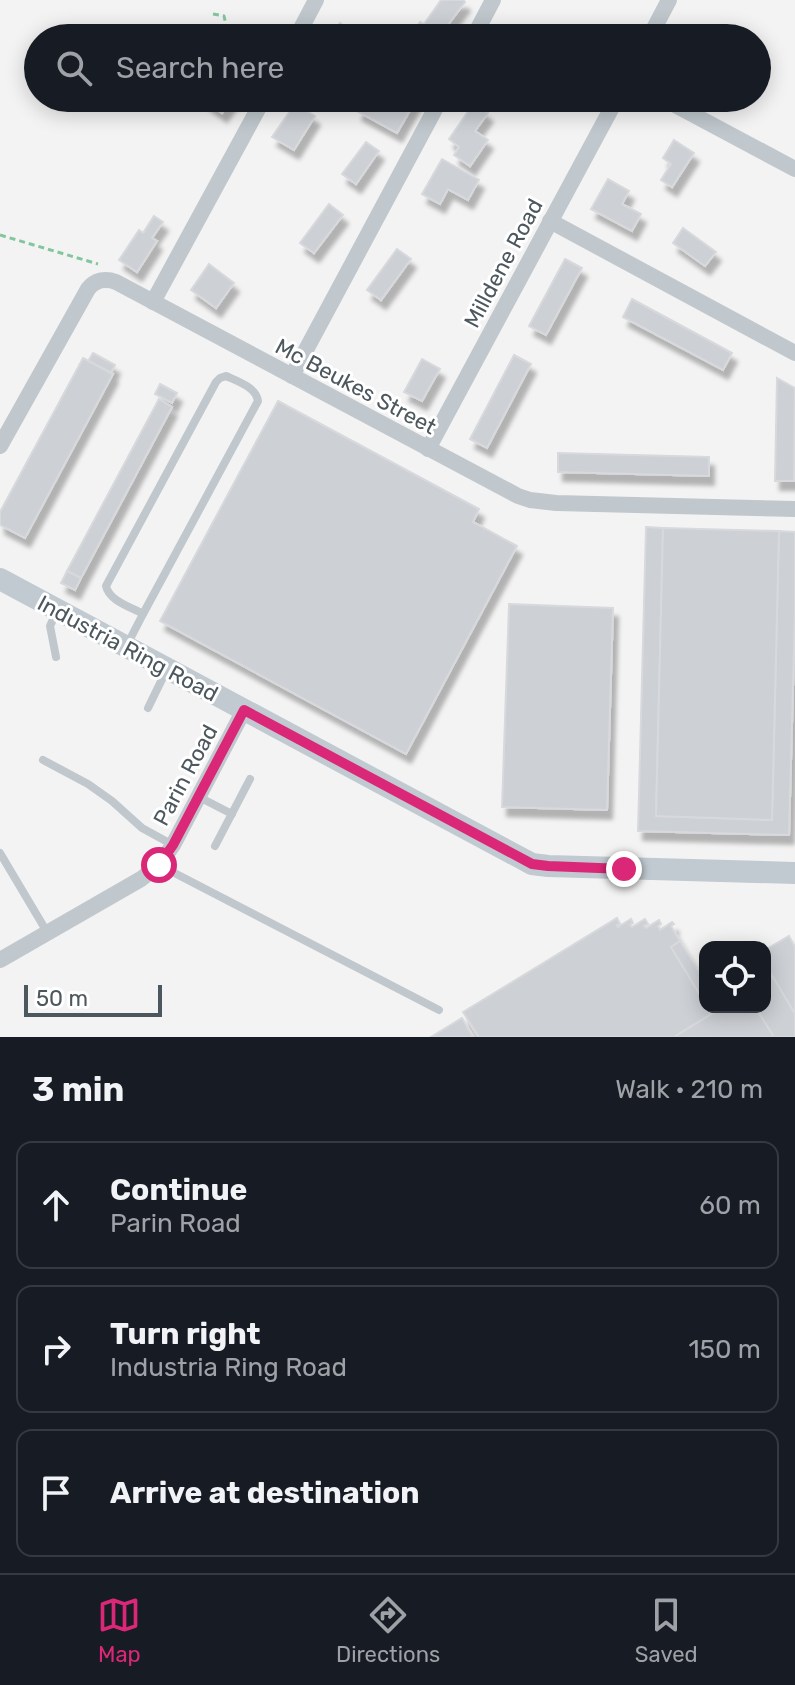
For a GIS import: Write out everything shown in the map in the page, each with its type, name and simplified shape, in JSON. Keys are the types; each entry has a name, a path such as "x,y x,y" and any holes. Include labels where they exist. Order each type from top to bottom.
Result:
{"street":[{"path":"303,24 316,0"},
{"path":"480,24 493,0"},
{"path":"656,24 669,0"},
{"path":"153,302 256,112"},
{"path":"292,376 433,112"},
{"name":"Milldene Road","path":"428,449 609,112"},
{"path":"688,112 795,169"},
{"path":"550,221 795,353"},
{"name":"Mc Beukes Street","path":"0,446 90,286 110,280 518,496 544,502 795,509"},
{"name":"Industria Ring Road","path":"0,579 532,864 795,873"},
{"name":"Parin Road","path":"0,960 141,879 159,865 173,845 244,710"}],"lane":[{"path":"126,647 258,401 252,390 226,376 216,382 106,586 109,595 143,614"},
{"path":"56,657 50,626 58,610"},
{"path":"148,708 167,669"},
{"path":"43,760 88,784 142,828 173,845"},
{"path":"215,846 250,779"},
{"path":"199,796 232,814"},
{"path":"0,853 47,932"},
{"path":"159,865 439,1010"}],"path":[{"path":"213,14 224,16 226,24"},
{"path":"0,235 95,262 105,268"}],"building":[{"path":"441,0 465,2 448,24 424,24"},
{"path":"289,112 308,112 315,116 294,150 272,137"},
{"path":"359,112 409,112 397,133"},
{"path":"468,112 488,113 475,131 488,140 470,166 454,155 459,147 449,139"},
{"path":"674,140 694,153 672,187 661,180 671,164 663,158"},
{"path":"366,142 379,151 356,184 342,174"},
{"path":"442,159 479,180 468,200 448,189 440,204 422,194"},
{"path":"608,179 629,191 622,204 641,214 632,231 591,209"},
{"path":"329,204 343,215 314,253 300,243"},
{"path":"154,216 163,222 152,238 157,241 137,272 119,260 139,230 143,233"},
{"path":"683,228 716,252 705,266 673,243"},
{"path":"397,249 411,259 381,300 367,290"},
{"path":"565,259 582,268 546,335 529,326"},
{"path":"209,264 234,283 216,308 191,290"},
{"path":"632,299 732,353 723,370 623,317"},
{"path":"93,353 115,365 111,373 88,361"},
{"path":"514,355 531,364 487,448 470,439"},
{"path":"83,358 113,374 25,538 0,525 0,512"},
{"path":"422,359 440,369 422,401 404,392"},
{"path":"777,378 795,388 794,481 775,481"},
{"path":"160,384 177,393 172,403 155,394"},
{"path":"159,399 172,407 81,578 67,571"},
{"path":"278,401 479,509 473,522 517,546 406,754 160,621"},
{"path":"558,453 709,457 709,476 558,472"},
{"path":"646,527 663,528 656,816 772,820 779,531 795,532 789,835 638,831"},
{"path":"663,528 779,531 772,820 656,816"},
{"path":"67,571 81,578 75,590 61,583"},
{"path":"509,604 613,608 607,810 502,807"},
{"path":"617,918 618,927 631,919 632,927 645,919 648,924 644,926 646,928 659,920 660,930 672,922 674,924 671,926 680,941 671,947 699,993 699,1013 713,1013 674,1037 479,1037 463,1012"},
{"path":"789,936 795,947 795,1014 771,974 771,946"},
{"path":"680,941 699,971 699,993 671,947"},
{"path":"771,978 795,1014 795,1037 774,1037 759,1013 771,1013"},
{"path":"713,1013 759,1013 774,1037 674,1037"},
{"path":"462,1018 473,1037 431,1037"}],"route":[{"path":"159,865 173,845 244,710 532,864 624,869"}]}
